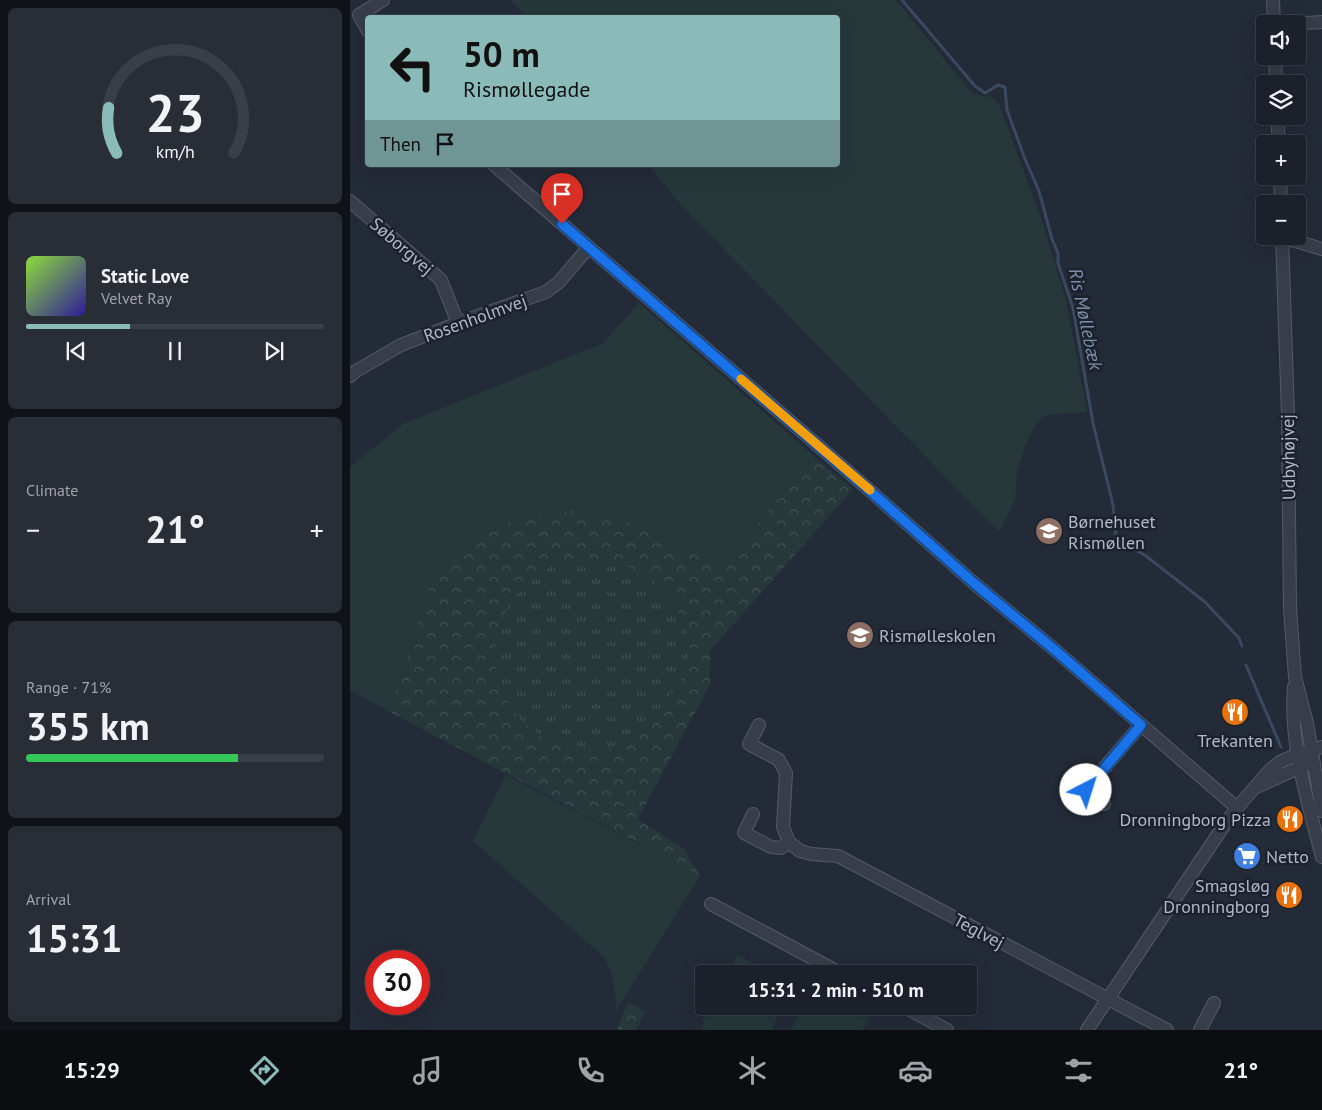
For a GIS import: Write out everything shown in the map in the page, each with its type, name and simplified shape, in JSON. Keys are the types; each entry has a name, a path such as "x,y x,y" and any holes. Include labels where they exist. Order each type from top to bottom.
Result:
{"street":[{"path":"365,26 359,15 383,0"},
{"path":"1272,0 1273,15"},
{"path":"1306,23 1322,22"},
{"path":"496,167 975,584 1055,650 1237,808"},
{"name":"Søborgvej","path":"350,201 441,280 458,323"},
{"path":"1306,244 1322,249"},
{"name":"Udbyhøjvej","path":"1282,245 1288,415 1290,609 1295,677 1292,707 1305,794 1322,856"},
{"name":"Rosenholmvej","path":"352,370 401,345 546,292 559,282 589,247"},
{"name":"Udbyhøjvej","path":"1295,677 1317,754 1322,810"},
{"path":"753,814 744,833 771,847 781,848 789,842 783,827 786,773 779,760 749,744 759,725"},
{"path":"1104,804 1086,790 1141,725"},
{"path":"1086,1030 1237,808 1255,788 1300,760 1317,754"},
{"name":"Teglvej","path":"789,842 800,851 810,854 838,856 1167,1030"},
{"path":"711,904 825,965"},
{"path":"1200,1030 1214,1003"},
{"path":"919,1015 947,1030"}],"green space":[{"path":"511,0 896,0 973,94 991,97 999,104 1040,215 1066,300 1087,412 1046,415 1036,424 1026,444 1017,473 1015,500 999,532 684,208 650,167 840,167 840,15 524,15"},
{"path":"639,303 817,459 801,470 733,554 714,565 689,551 676,550 661,535 619,519 579,510 433,578 411,640 403,675 388,711 350,690 350,467 403,424 603,343"},
{"path":"817,459 853,489 710,651 710,685 638,819 684,849 700,876 388,711 403,675 411,640 433,578 459,549 489,529 534,514 579,510 619,519 661,535 676,550 689,551 714,565 733,554 801,470","holes":["587,558 649,577 671,600 684,623 687,671 661,706 651,727 520,719 503,694 495,664 527,582 555,565"]},
{"path":"587,558 619,562 649,577 671,600 684,623 690,644 687,671 661,706 651,727 633,741 603,750 573,749 544,738 520,719 503,694 495,665 496,634 508,605 527,582 555,564"},
{"path":"506,775 700,876 617,1009 612,975 605,958 473,841"},
{"path":"737,955 757,965 732,965"},
{"path":"628,1001 645,1012 636,1030 617,1030"},
{"path":"706,1015 778,1015 771,1030 703,1030 703,1020"},
{"path":"799,1015 858,1015 869,1018 863,1030 791,1030"}],"waterway":[{"name":"Ris Møllebæk","path":"902,0 975,86 985,93 998,85 1005,87 1007,110 1039,191 1052,239 1058,253 1058,263 1073,308 1093,423 1113,505 1117,546 1132,548 1146,556 1205,602 1239,638 1242,646"},
{"name":"Ris Møllebæk","path":"1246,665 1281,747"}],"slow traffic":[{"path":"741,379 870,490"}],"place":[{"name":"Børnehuset Rismøllen","path":"1049,531"},
{"name":"Rismølleskolen","path":"860,635"},
{"name":"Trekanten","path":"1235,712"},
{"name":"Dronningborg Pizza","path":"1290,819"},
{"name":"Netto","path":"1247,856"},
{"name":"Smagsløg Dronningborg","path":"1289,895"}],"route":[{"path":"562,224 975,584 1141,725 1086,790"}]}
